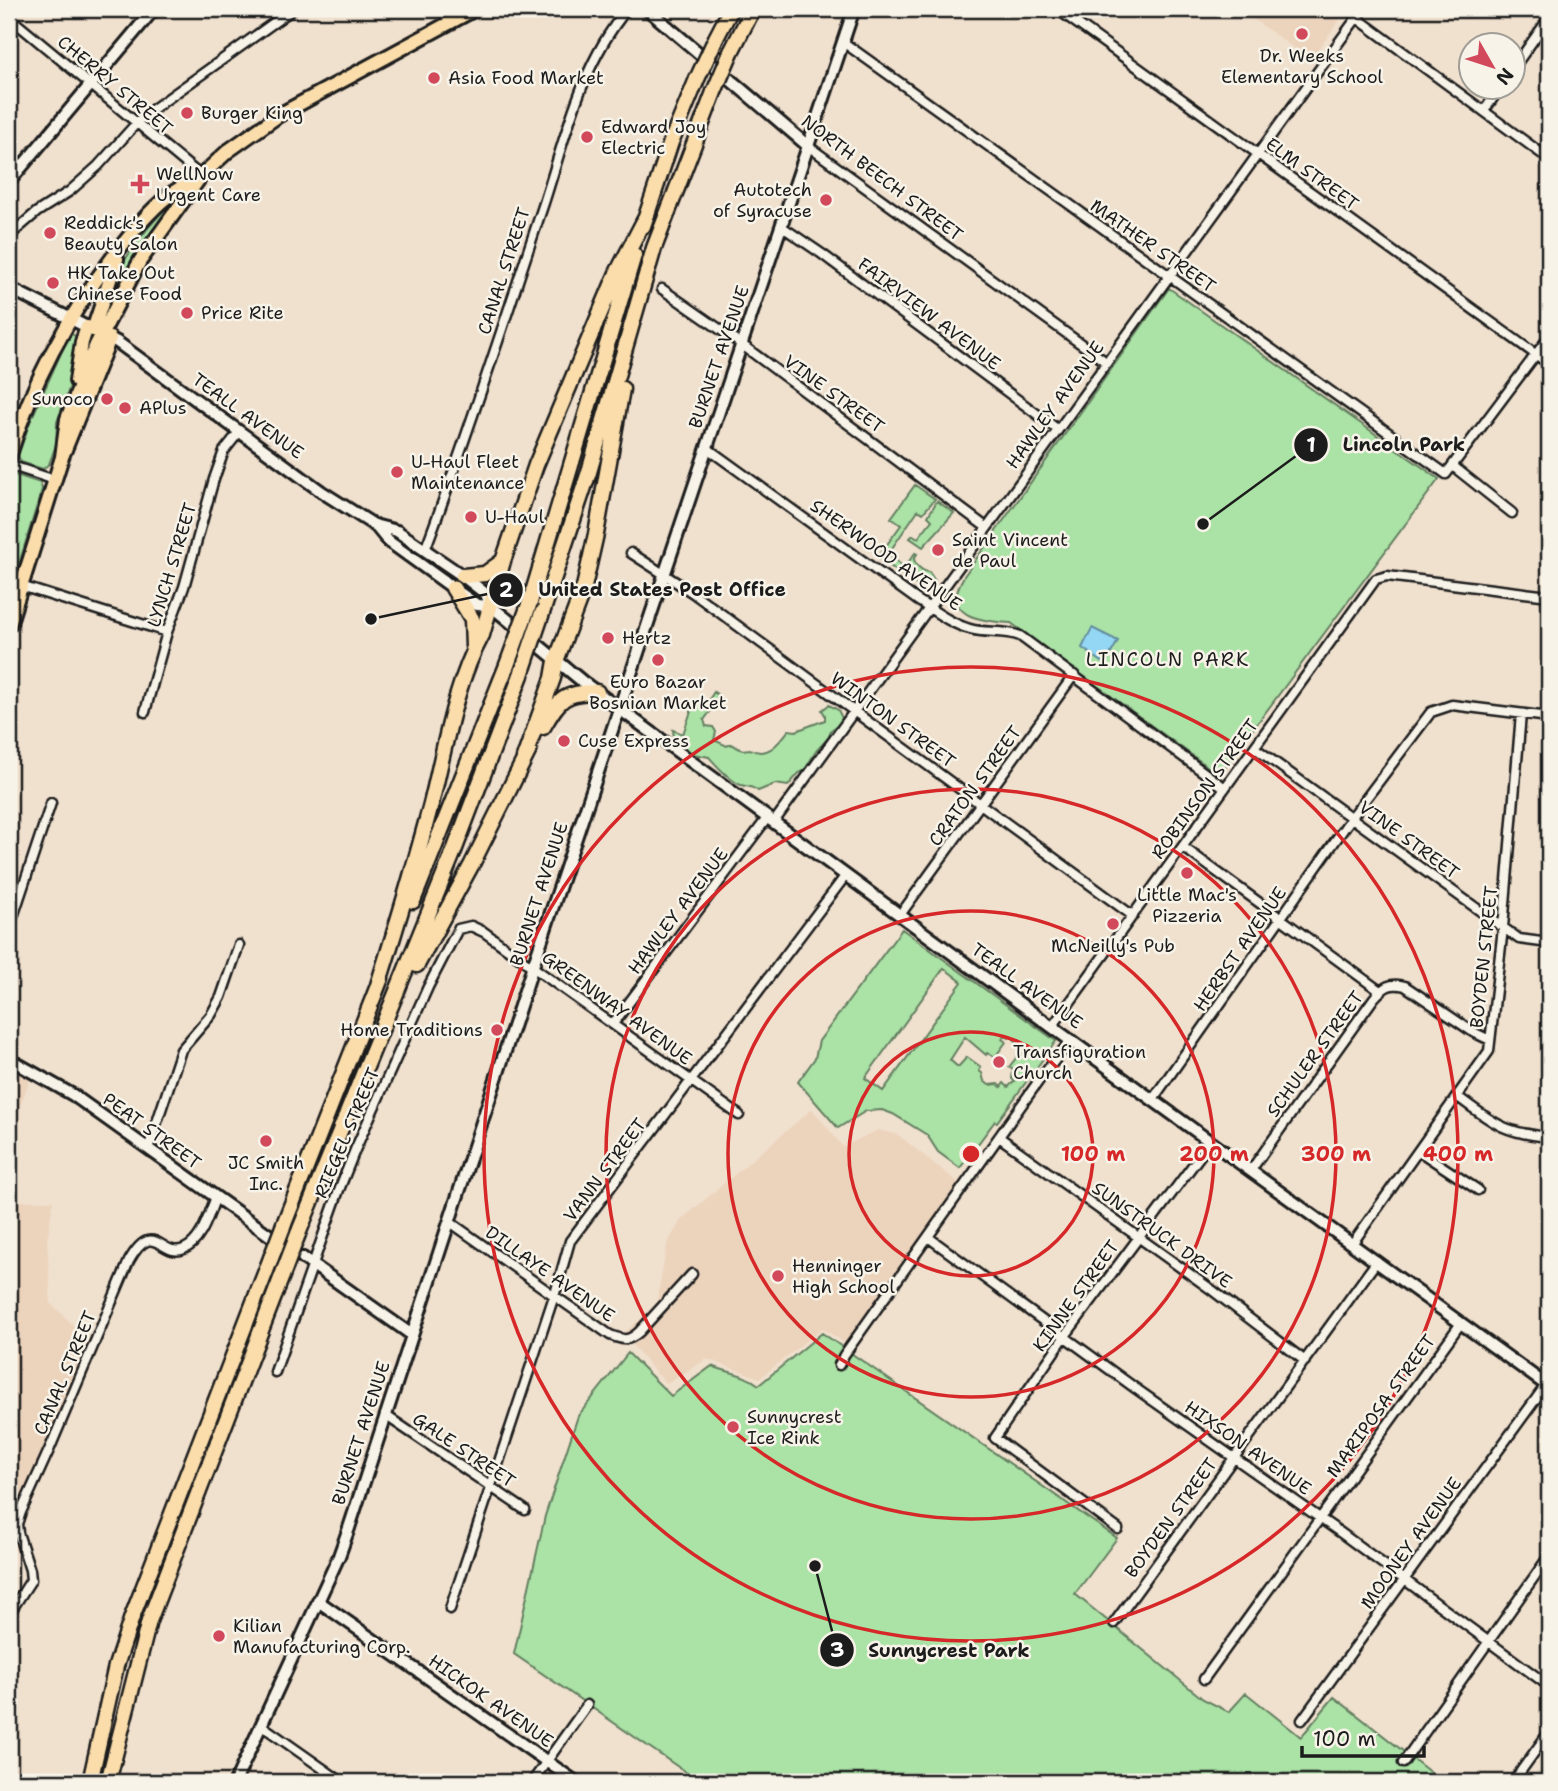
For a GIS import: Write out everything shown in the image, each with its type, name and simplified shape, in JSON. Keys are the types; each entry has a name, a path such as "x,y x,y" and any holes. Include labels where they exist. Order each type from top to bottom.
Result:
{"highway":[{"path":"90,1782 116,1666 132,1617 378,985 507,665 530,602 645,219 671,142 697,79 731,9"},
{"path":"108,1782 149,1620 298,1234 491,755 589,472 654,248 714,92 754,9"},
{"path":"378,985 416,861 462,684 482,635 503,561 536,465 617,273 645,219"},
{"path":"524,758 553,678 555,661 584,587 596,534 631,333"},
{"path":"463,576 485,574 503,561"},
{"path":"453,588 472,619 473,652"},
{"path":"387,1018 472,864 524,758 556,703 571,695 597,692"}],"main road":[{"path":"9,457 37,382 70,318 122,245 167,197 201,176 229,150 279,115 475,9"},
{"path":"62,457 82,342 98,332 140,261 201,176"},
{"path":"9,625 15,584 55,480 122,245"}],"street":[{"path":"9,182 154,9"},
{"path":"9,236 37,212 70,191 98,166 135,123 293,9"},
{"name":"CANAL STREET","path":"425,550 500,334 582,84 614,25 627,9"},
{"name":"NORTH BEECH STREET","path":"647,9 807,146 1106,362"},
{"name":"BURNET AVENUE","path":"235,1782 339,1556 533,966 854,9"},
{"name":"ELM STREET","path":"1057,9 1549,364"},
{"name":"HAWLEY AVENUE","path":"613,1024 854,712 1363,9"},
{"name":"CHERRY STREET","path":"9,17 201,176"},
{"path":"1357,18 1549,159"},
{"path":"1526,51 1549,18"},
{"name":"MATHER STREET","path":"843,42 1446,474 1454,467"},
{"path":"1483,111 1490,102"},
{"name":"FAIRVIEW AVENUE","path":"781,226 1057,429"},
{"name":"TEALL AVENUE","path":"9,288 98,332 146,362 322,492 374,525 388,541 477,605 491,606"},
{"name":"VINE STREET","path":"662,289 741,344 986,527"},
{"path":"1512,513 1454,467 1549,337"},
{"name":"LYNCH STREET","path":"145,712 214,479 224,451 239,432"},
{"name":"SHERWOOD AVENUE","path":"707,448 928,607 968,629 1014,633 1020,636 1226,788"},
{"path":"9,465 55,480"},
{"name":"TEALL AVENUE","path":"374,525 397,531 463,576 486,594 491,606 555,661 619,709 1548,1386"},
{"name":"WINTON STREET","path":"631,552 664,573 1133,916"},
{"name":"ROBINSON STREET","path":"1052,1027 1376,579 1387,576 1549,596"},
{"path":"15,584 167,632"},
{"name":"CRATON STREET","path":"900,915 1074,675"},
{"name":"HERBST AVENUE","path":"1153,1099 1352,817 1431,712 1452,705 1549,717"},
{"name":"BOYDEN STREET","path":"1352,1244 1489,1051 1503,928 1521,714"},
{"name":"VINE STREET","path":"1255,748 1503,928 1526,941 1549,943"},
{"path":"9,929 51,803"},
{"path":"1183,848 1380,991 1395,983 1405,985 1473,1032 1490,1040"},
{"name":"VANN STREET","path":"450,1609 570,1241 846,875"},
{"name":"RIEGEL STREET","path":"275,1373 307,1262 355,1150 445,951 458,929 471,926 476,928"},
{"name":"GREENWAY AVENUE","path":"476,928 739,1115"},
{"path":"148,1149 181,1050 211,1015 221,997 239,945"},
{"name":"SCHULER STREET","path":"1251,1170 1380,991"},
{"path":"839,1365 1040,1079 1071,1040"},
{"name":"PEAT STREET","path":"9,1059 73,1095 272,1237"},
{"path":"1458,1097 1505,1129 1549,1137"},
{"name":"SUNSTRUCK DRIVE","path":"999,1137 1212,1290 1305,1361"},
{"name":"KINNE STREET","path":"1118,1529 995,1438 1065,1336 1211,1141"},
{"path":"1419,1151 1478,1190"},
{"name":"CANAL STREET","path":"9,1614 31,1580 18,1533 17,1524 21,1512 129,1261 144,1241 149,1240 177,1250 184,1249 194,1241 216,1198"},
{"name":"DILLAYE AVENUE","path":"450,1222 610,1335 628,1340 639,1332 692,1274"},
{"name":"HIXSON AVENUE","path":"928,1237 1549,1686"},
{"name":"BOYDEN STREET","path":"1114,1623 1377,1261"},
{"path":"307,1262 412,1335"},
{"name":"MARIPOSA STREET","path":"1204,1679 1461,1323"},
{"name":"MOONEY AVENUE","path":"1302,1720 1548,1386"},
{"name":"GALE STREET","path":"386,1415 525,1510"},
{"path":"1403,1763 1549,1556"},
{"name":"HICKOK AVENUE","path":"318,1601 576,1782"},
{"path":"532,1782 587,1704"},
{"path":"261,1725 342,1782"},
{"path":"1513,1782 1549,1732"}],"shaded area":[{"name":"Dr. Weeks Elementary School","path":"1239,9 1347,9 1311,60"},
{"path":"9,1059 33,1072 9,1134"},
{"name":"Henninger High School","path":"812,1109 843,1147 878,1130 898,1135 960,1184 845,1343 822,1328 760,1378 707,1359 666,1384 623,1334 656,1306 667,1245 681,1220"},
{"path":"14,1201 53,1201 47,1241 51,1304 89,1340 21,1503 13,1532 17,1547 9,1556 9,1214"}],"green space":[{"path":"172,202 174,205 104,320 106,304 118,272 138,241"},
{"name":"LINCOLN PARK","path":"1169,288 1439,479 1219,775 1011,623 976,618 960,608 957,600 964,576"},
{"path":"70,333 80,339 75,372 57,422 56,445 49,464 43,469 21,462 18,456 30,422"},
{"path":"16,475 40,483 42,489 18,567 10,573 9,487 11,479"},
{"path":"915,485 935,499 923,513 918,510 888,554 901,565 901,574 878,557 901,525 891,518"},
{"path":"937,501 954,513 923,547 910,538 913,535 918,538 932,520 928,516"},
{"path":"915,553 916,564 929,572 935,581 926,593 909,579 907,564"},
{"path":"714,692 718,695 718,701 704,720 706,726 713,727 716,732 714,740 742,750 767,751 789,730 796,731 825,720 822,710 829,705 838,710 842,718 804,771 788,786 775,784 758,791 737,783 709,757 693,754 674,738 673,730 683,734 695,700 706,704"},
{"path":"902,929 1056,1041 960,1168 938,1152 927,1135 882,1110 866,1111 838,1128 798,1082 815,1058 819,1041","holes":["944,968 962,982 883,1091 865,1078","1004,1035 1009,1038 1011,1036 1020,1045 1022,1043 1027,1051 1023,1054 1021,1052 1009,1067 1013,1070 1012,1079 1015,1081 1008,1087 1004,1083 1001,1087 998,1084 989,1085 979,1071 981,1067 967,1057 958,1067 950,1060 965,1037 986,1055 987,1053 995,1057 1006,1042 1002,1039"]},
{"path":"822,1333 1117,1538 1075,1594 1203,1699 1229,1712 1246,1693 1301,1737 1334,1697 1440,1780 1439,1782 700,1782 514,1654 545,1516 578,1416 628,1353 671,1396 712,1366 759,1385"}],"water":[{"path":"1092,628 1118,641 1105,664 1082,648"}],"place":[{"name":"Dr. Weeks Elementary School","path":"1302,34"},
{"name":"Asia Food Market","path":"434,78"},
{"name":"Burger King","path":"187,113"},
{"name":"Edward Joy Electric","path":"587,137"},
{"name":"WellNow Urgent Care","path":"140,184"},
{"name":"Autotech of Syracuse","path":"826,200"},
{"name":"Reddick's Beauty Salon","path":"50,233"},
{"name":"HK Take Out Chinese Food","path":"53,283"},
{"name":"Price Rite","path":"187,313"},
{"name":"Sunoco","path":"107,399"},
{"name":"APlus","path":"125,408"},
{"name":"U-Haul Fleet Maintenance","path":"397,472"},
{"name":"U-Haul","path":"471,517"},
{"name":"Lincoln Park","path":"1203,524"},
{"name":"Saint Vincent de Paul","path":"938,550"},
{"name":"United States Post Office","path":"371,619"},
{"name":"Hertz","path":"608,638"},
{"name":"Euro Bazar Bosnian Market","path":"658,660"},
{"name":"Cuse Express","path":"564,741"},
{"name":"Little Mac's Pizzeria","path":"1187,873"},
{"name":"McNeilly's Pub","path":"1113,924"},
{"name":"Home Traditions","path":"497,1030"},
{"name":"Transfiguration Church","path":"999,1062"},
{"name":"JC Smith Inc.","path":"266,1141"},
{"name":"Henninger High School","path":"778,1276"},
{"name":"Sunnycrest Ice Rink","path":"733,1427"},
{"name":"Sunnycrest Park","path":"815,1566"},
{"name":"Kilian Manufacturing Corp.","path":"219,1636"}],"district":[{"name":"LINCOLN PARK","path":"1168,659"}]}
